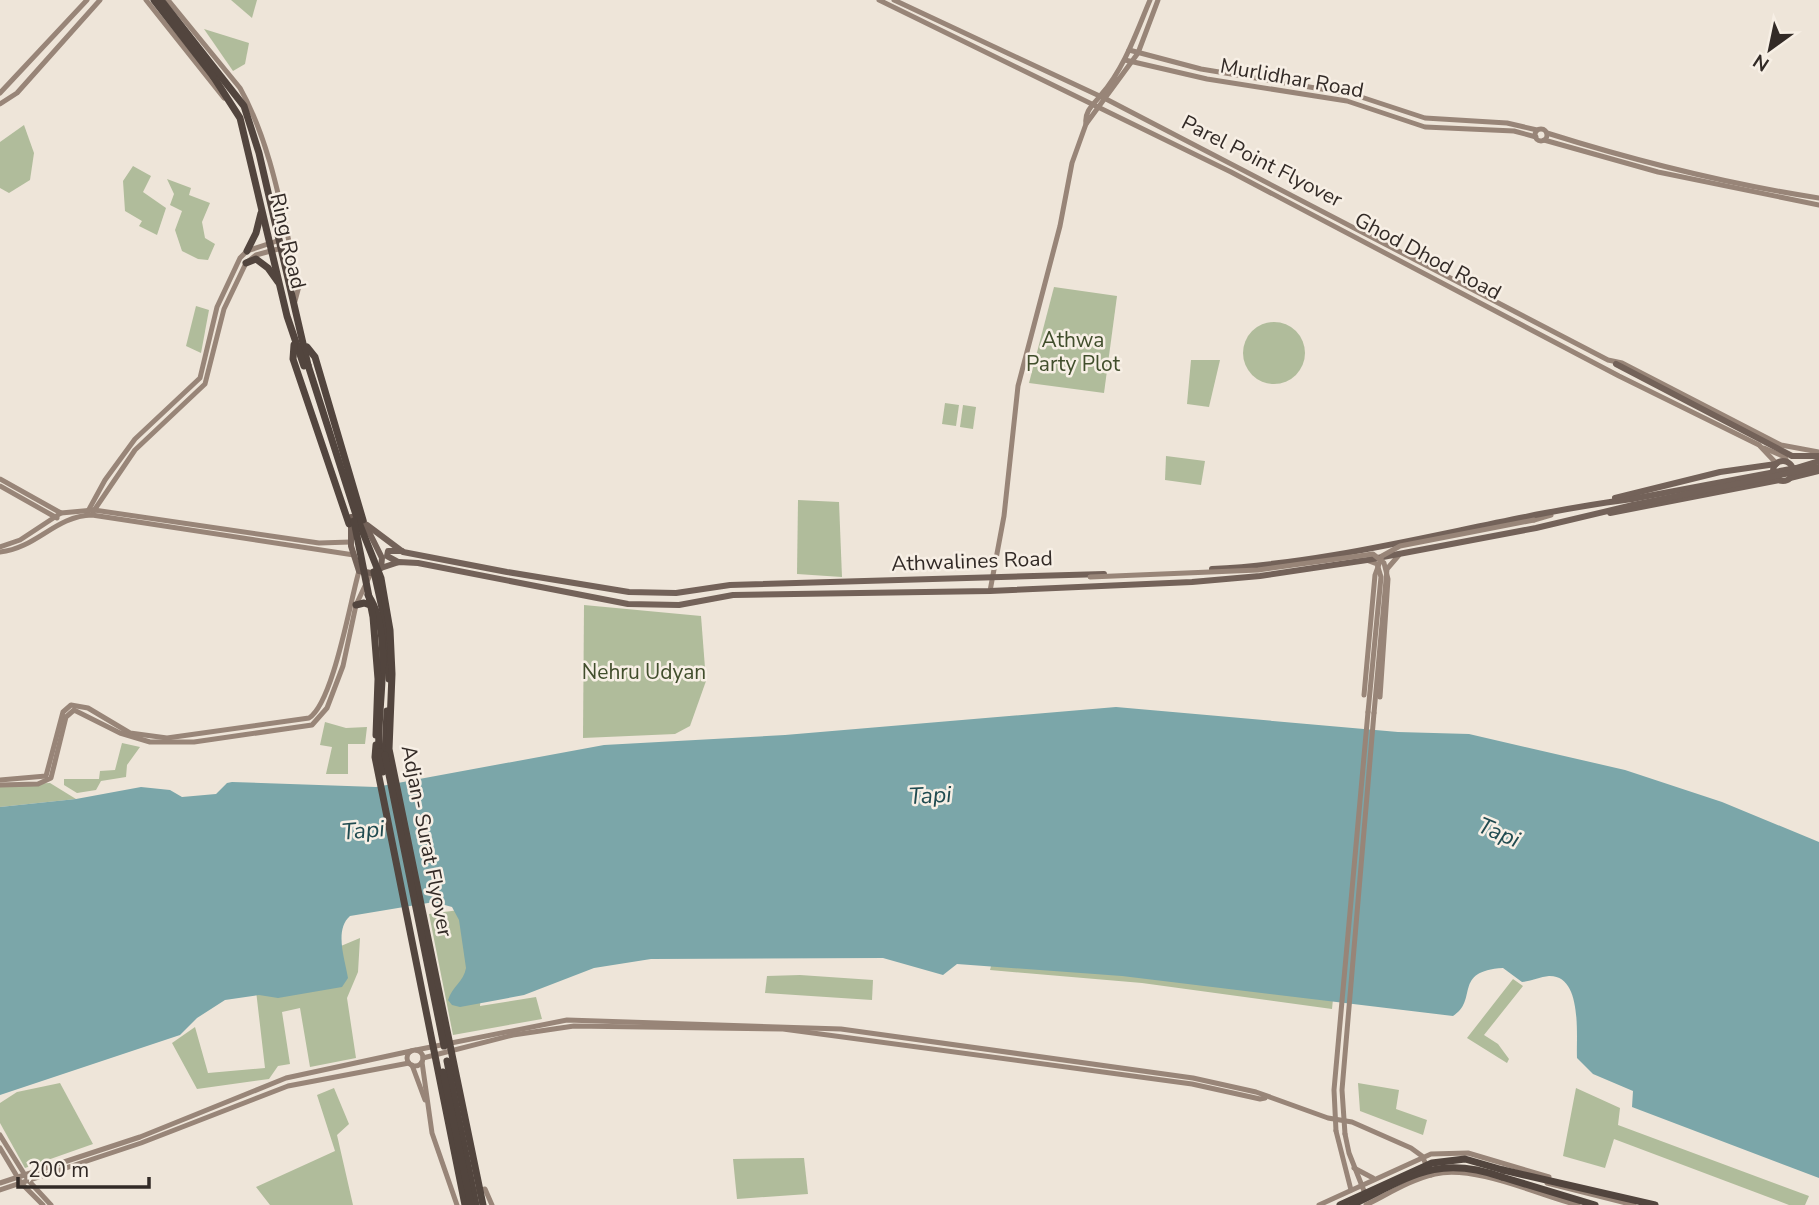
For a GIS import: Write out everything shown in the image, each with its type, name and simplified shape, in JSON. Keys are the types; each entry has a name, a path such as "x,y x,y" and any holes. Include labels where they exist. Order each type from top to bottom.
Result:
{"highway":[{"path":"154,1 215,73"},
{"name":"Ring Road","path":"215,73 242,123 280,285 295,341 306,365"},
{"name":"Ring Road","path":"215,73 244,106 259,153 295,301 306,365"},
{"path":"247,251 256,233 261,209"},
{"path":"246,263 256,259 262,262 280,285"},
{"path":"295,341 293,359 349,524"},
{"path":"304,344 315,357 365,522"},
{"name":"Adjan- Surat Flyover","path":"306,365 353,515 367,580 378,679 375,757 468,1205"},
{"name":"Adjan- Surat Flyover","path":"306,365 356,515 381,578 390,629 392,674 389,748 483,1205"},
{"path":"369,572 364,588 377,612 383,682 383,754 468,1205"},
{"path":"369,572 384,617 389,675 383,754 476,1205"},
{"path":"356,605 368,604 377,612"},
{"path":"1340,1205 1432,1163 1465,1159 1502,1174"},
{"path":"1352,1205 1438,1167 1468,1166 1527,1181 1595,1205"},
{"path":"1527,1181 1566,1186 1655,1205"}],"main road":[{"path":"1613,363 1792,456 1819,454"},
{"path":"1586,505 1720,472 1788,463 1819,454"},
{"path":"1596,513 1633,502 1819,461"},
{"path":"1788,463 1793,471 1790,478"},
{"path":"1776,464 1773,473 1780,480"},
{"path":"1586,505 1633,502 1819,469"},
{"path":"1596,513 1628,512 1790,478 1819,469"},
{"name":"Athwalines Road","path":"365,522 403,552 629,592 676,593 730,585 1071,576 1258,567 1586,505"},
{"name":"Athwalines Road","path":"369,572 399,562 418,563 628,604 679,605 733,595 990,591 1192,582 1367,560 1596,513"},
{"path":"351,517 365,522 382,558 369,572 354,555 349,524 351,517"},
{"path":"399,562 387,556 388,551 403,552"},
{"path":"1317,557 1318,567"},
{"path":"981,591 982,578"}],"street":[{"path":"0,93 87,0"},
{"path":"0,104 17,93 100,0"},
{"path":"169,0 240,88 249,104 261,135 299,285 295,301"},
{"name":"Ghod Dhod Road","path":"879,0 1100,106 1762,447 1776,464"},
{"name":"Parel Point Flyover","path":"894,0 1103,98 1613,363"},
{"path":"1128,61 1129,50 1150,0"},
{"path":"1086,124 1128,61 1138,53 1158,0"},
{"path":"154,1 242,123"},
{"name":"Murlidhar Road","path":"1129,50 1212,71 1352,94 1425,118 1507,124 1537,130 1543,128 1547,133"},
{"name":"Murlidhar Road","path":"1128,61 1207,79 1339,99 1425,127 1514,131 1544,140"},
{"path":"990,591 1004,516 1018,386 1060,226 1072,163 1093,103 1103,98"},
{"path":"1535,137 1537,130"},
{"path":"1819,198 1646,162 1547,133 1544,140 1658,172 1819,205"},
{"path":"90,513 105,480 135,439 200,378 217,307 247,251 281,244"},
{"path":"90,513 135,450 205,384 224,309 246,263 272,246"},
{"path":"1762,447 1785,457 1788,463"},
{"path":"0,479 65,519"},
{"path":"0,486 58,514 105,511 319,543 351,542"},
{"path":"102,498 105,511"},
{"path":"1371,712 1364,695 1375,575 1382,556 1400,546 1534,520 1570,506"},
{"path":"0,549 31,543 65,519 90,513 354,555"},
{"path":"0,549 20,540 58,514"},
{"path":"1359,1205 1351,1189 1336,1131 1334,1090 1387,569 1394,558 1409,552"},
{"path":"1071,576 1258,570 1373,554 1384,563 1388,579 1380,698 1371,712"},
{"path":"1367,560 1377,564 1381,576 1342,1090 1345,1134 1354,1168 1360,1185 1372,1204 1431,1175 1446,1172 1471,1174 1578,1205"},
{"path":"0,780 46,776 63,712 71,705 92,710 130,733 171,738 300,721 313,716 322,702 369,572"},
{"path":"0,785 38,784 51,778 66,717 74,710 134,739 165,743 312,725 324,715 343,666 356,605 364,588"},
{"path":"0,1189 140,1137 286,1078 567,1020 701,1026"},
{"path":"0,1184 141,1143 292,1084 411,1064 513,1035 574,1026 805,1026 1193,1078 1255,1092 1265,1098 1328,1118 1352,1122 1411,1148 1422,1156 1431,1175"},
{"path":"414,1050 423,1060 432,1133 456,1202 485,1189 492,1205"},
{"path":"414,1050 408,1055 431,1116"},
{"path":"0,1136 23,1179 43,1205"},
{"path":"0,1148 10,1158"},
{"path":"1319,1205 1422,1156 1468,1153 1566,1186 1634,1205"},
{"path":"1354,1168 1374,1178"},
{"path":"1338,1196 1347,1175"},
{"path":"23,1179 51,1205"}],"green space":[{"path":"231,0 257,0 252,18"},
{"path":"204,29 249,43 245,64 233,71"},
{"path":"24,125 34,153 30,180 9,193 0,188 0,142"},
{"path":"133,166 151,176 143,192 166,208 157,235 139,226 142,221 125,211 123,181"},
{"path":"167,179 191,188 189,195 210,203 202,222 205,238 215,244 208,260 198,259 182,251 175,230 182,211 170,205 174,194"},
{"name":"Athwa Party Plot","path":"1054,287 1117,296 1104,393 1029,383"},
{"path":"196,306 209,310 201,353 186,346"},
{"path":"1274,322 1296,331 1305,353 1296,375 1274,384 1252,375 1243,353 1252,331"},
{"path":"1191,360 1220,360 1209,407 1187,404"},
{"path":"945,403 959,405 956,426 942,424"},
{"path":"963,405 976,407 973,429 960,427"},
{"path":"1166,456 1205,461 1201,485 1165,480"},
{"path":"798,500 839,502 842,577 797,574"},
{"name":"Nehru Udyan","path":"584,605 701,616 706,681 690,726 675,734 583,738"},
{"path":"325,722 346,728 367,727 365,744 348,744 348,774 326,774 332,747 320,745"},
{"path":"122,743 140,747 127,765 126,777 101,781 96,790 77,793 64,785 64,779 99,779 100,771 115,770"},
{"path":"50,783 76,799 0,807 0,785"},
{"path":"489,906 480,1006 536,997 542,1019 453,1035 429,914"},
{"path":"360,938 358,972 347,998 356,1058 310,1067 300,1008 282,1012 290,1064 278,1066 269,1079 197,1089 172,1043 195,1027 208,1073 265,1068 255,982"},
{"path":"993,959 1333,999 1332,1009 1142,983 990,970"},
{"path":"800,975 873,980 872,1000 765,993 767,976"},
{"path":"1513,979 1523,986 1484,1035 1498,1044 1509,1059 1507,1063 1467,1038"},
{"path":"60,1083 93,1144 25,1168 0,1123 0,1103 17,1092"},
{"path":"1358,1083 1399,1090 1396,1109 1427,1120 1423,1135 1360,1111"},
{"path":"334,1088 349,1124 337,1135 353,1205 270,1205 256,1187 335,1151 317,1095"},
{"path":"1576,1088 1620,1108 1618,1125 1809,1196 1805,1205 1789,1205 1614,1139 1605,1168 1563,1156"},
{"path":"804,1158 808,1194 737,1199 733,1159"}],"water":[{"name":"Tapi","path":"1116,707 1398,732 1469,734 1625,770 1722,802 1819,842 1819,1178 1632,1107 1633,1091 1593,1074 1577,1058 1577,1022 1573,996 1568,985 1560,978 1549,976 1522,982 1503,968 1487,970 1472,980 1465,1002 1453,1016 1122,976 957,964 943,975 883,958 651,959 594,968 524,995 460,1007 452,1005 448,1000 466,968 459,920 452,907 434,902 350,916 345,922 342,937 348,978 342,987 278,998 259,995 225,1000 197,1018 180,1035 0,1095 0,807 76,799 141,787 170,790 182,797 216,794 227,783 232,782 376,787 604,745 785,735"}]}
